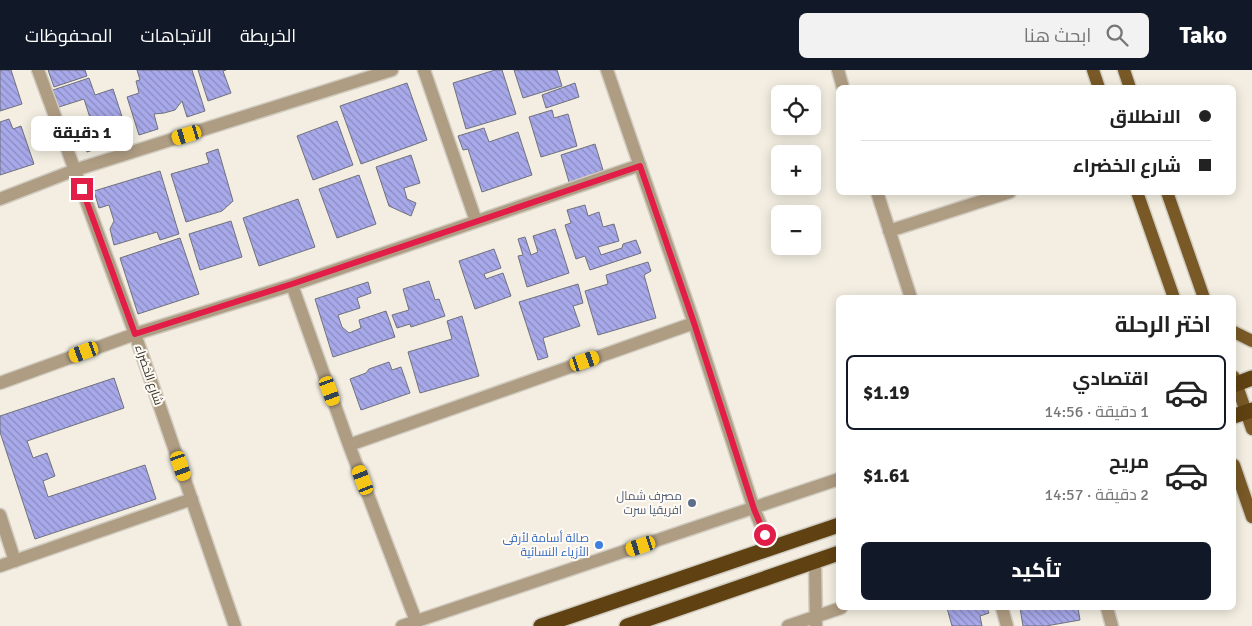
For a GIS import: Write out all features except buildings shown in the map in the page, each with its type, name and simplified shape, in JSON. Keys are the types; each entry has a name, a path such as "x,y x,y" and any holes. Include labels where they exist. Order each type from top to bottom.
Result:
{"highway":[{"path":"1236,381 1252,378"},
{"path":"541,626 836,526"},
{"path":"627,626 836,553"}],"main road":[{"path":"1093,70 1098,85"},
{"path":"1124,70 1129,85"},
{"path":"1138,195 1173,295"},
{"path":"1168,195 1203,295"},
{"path":"1236,333 1252,341"},
{"path":"1236,385 1244,413 1252,429"},
{"path":"1237,481 1252,517"}],"street":[{"name":"شارع الخضراء","path":"38,70 135,334 236,626"},
{"path":"0,199 75,170 392,70"},
{"path":"424,70 476,221"},
{"path":"607,70 694,323 754,509 771,549"},
{"path":"838,70 842,85"},
{"path":"0,383 135,334 292,284 640,166"},
{"path":"878,195 910,295"},
{"path":"889,231 1001,195"},
{"path":"292,284 349,445 416,621"},
{"path":"349,445 694,323"},
{"path":"402,626 836,480"},
{"path":"0,566 192,499"},
{"path":"0,515 15,561"},
{"path":"815,561 816,621"},
{"path":"788,626 816,621 838,610"},
{"path":"1003,610 1007,626"},
{"path":"1108,610 1112,626"}],"place":[{"name":"مصرف شمال افريقيا سرت","path":"692,503"},
{"name":"صالة أسامة لأرقى الأزياء النسائية","path":"599,545"}],"route":[{"path":"82,189 135,334 292,284 640,166 694,323 754,509 765,535"}]}
